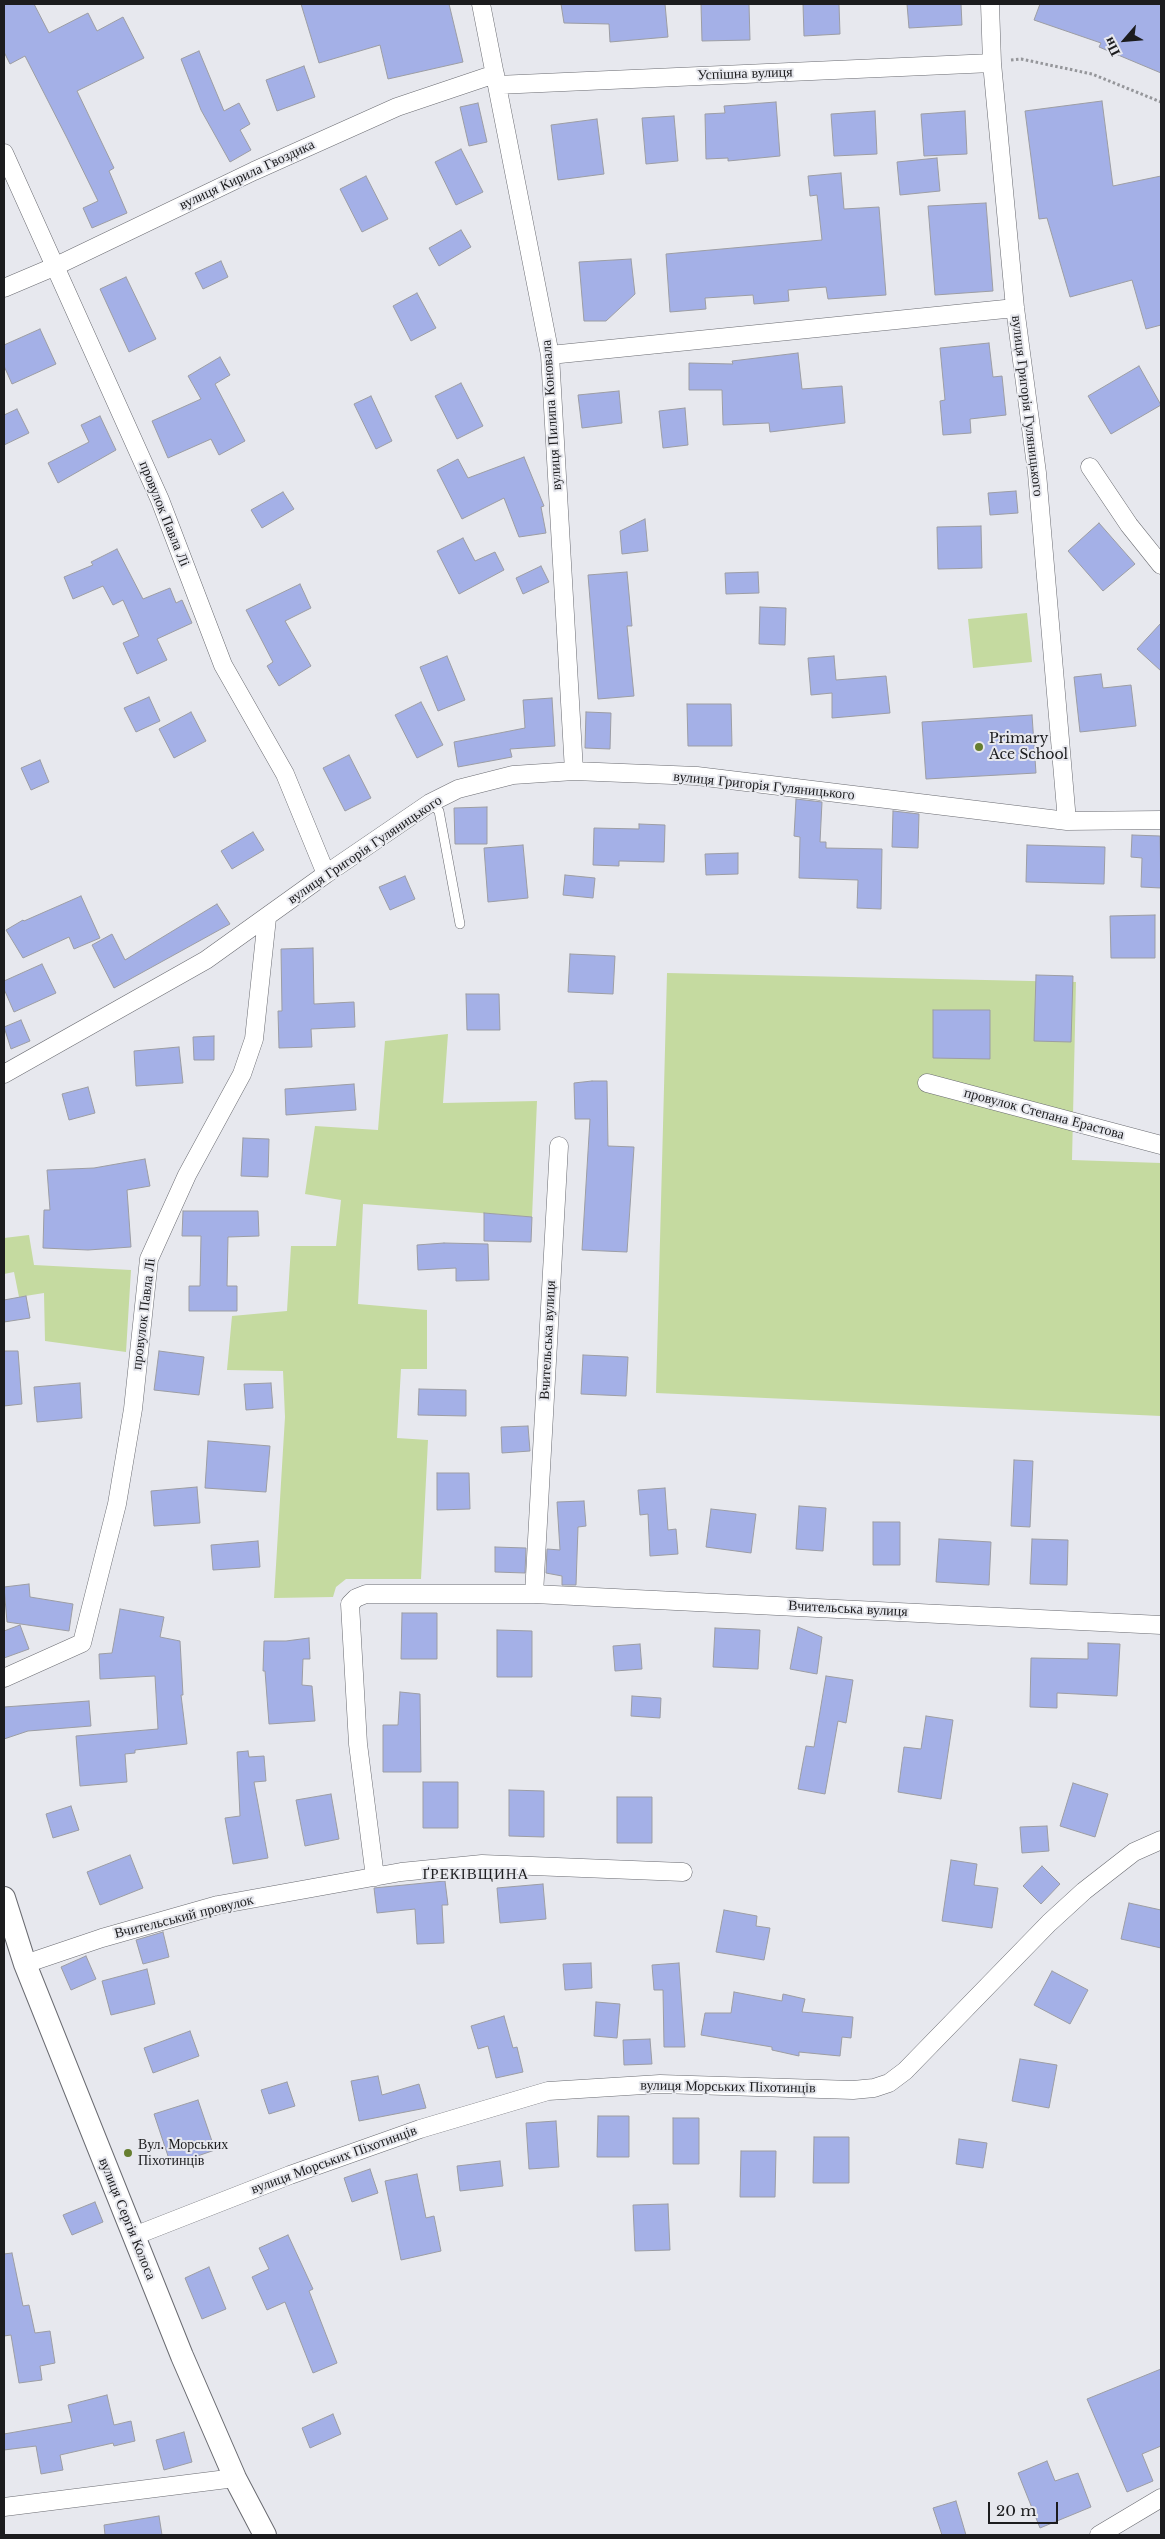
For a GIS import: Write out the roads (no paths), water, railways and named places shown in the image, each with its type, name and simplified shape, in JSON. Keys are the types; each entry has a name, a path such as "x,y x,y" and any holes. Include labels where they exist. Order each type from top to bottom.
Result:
{"street":[{"name":"вулиця Пилипа Коновала","path":"481,4 550,355 574,771"},
{"path":"990,4 992,63 1015,308"},
{"name":"Успішна вулиця","path":"496,79 992,63"},
{"name":"вулиця Кирила Гвоздика","path":"4,288 56,266 254,171 397,107 496,79"},
{"name":"провулок Павла Лі","path":"4,153 160,500 223,665 285,774 326,874"},
{"name":"вулиця Григорія Гуляницького","path":"550,355 1015,308 1037,473 1067,821"},
{"path":"1090,467 1129,525 1161,565"},
{"name":"вулиця Григорія Гуляницького","path":"4,1074 206,960 326,874 430,803 458,789 513,775 574,771 696,776 1067,821 1161,820"},
{"name":"провулок Павла Лі","path":"4,1678 82,1643 117,1504 133,1409 149,1259 188,1175 242,1074 254,1040 267,918"},
{"name":"провулок Степана Ерастова","path":"927,1083 1161,1145"},
{"name":"Вчительська вулиця","path":"534,1594 559,1146"},
{"name":"Вчительська вулиця","path":"375,1877 358,1744 350,1604 356,1598 366,1594 534,1594 1161,1624"},
{"name":"вулиця Морських Піхотинців","path":"134,2236 290,2175 420,2129 548,2091 660,2084 853,2090 874,2088 889,2083 905,2071 1049,1923 1084,1891 1134,1852 1161,1840"},
{"name":"Вчительський провулок","path":"25,1964 102,1938 218,1905 401,1872 482,1864 683,1872"},
{"name":"вулиця Сергія Колоса","path":"4,1898 25,1964 134,2236 234,2478 264,2535"},
{"path":"4,2507 234,2478"},
{"path":"1099,2535 1161,2498"}],"lane":[{"path":"430,803 439,811 460,924"}],"place":[{"name":"Primary Ace School","path":"979,747"},
{"name":"Вул. Морських Піхотинців","path":"128,2153"}],"district":[{"name":"ҐРЕКІВЩИНА","path":"476,1875"}]}
